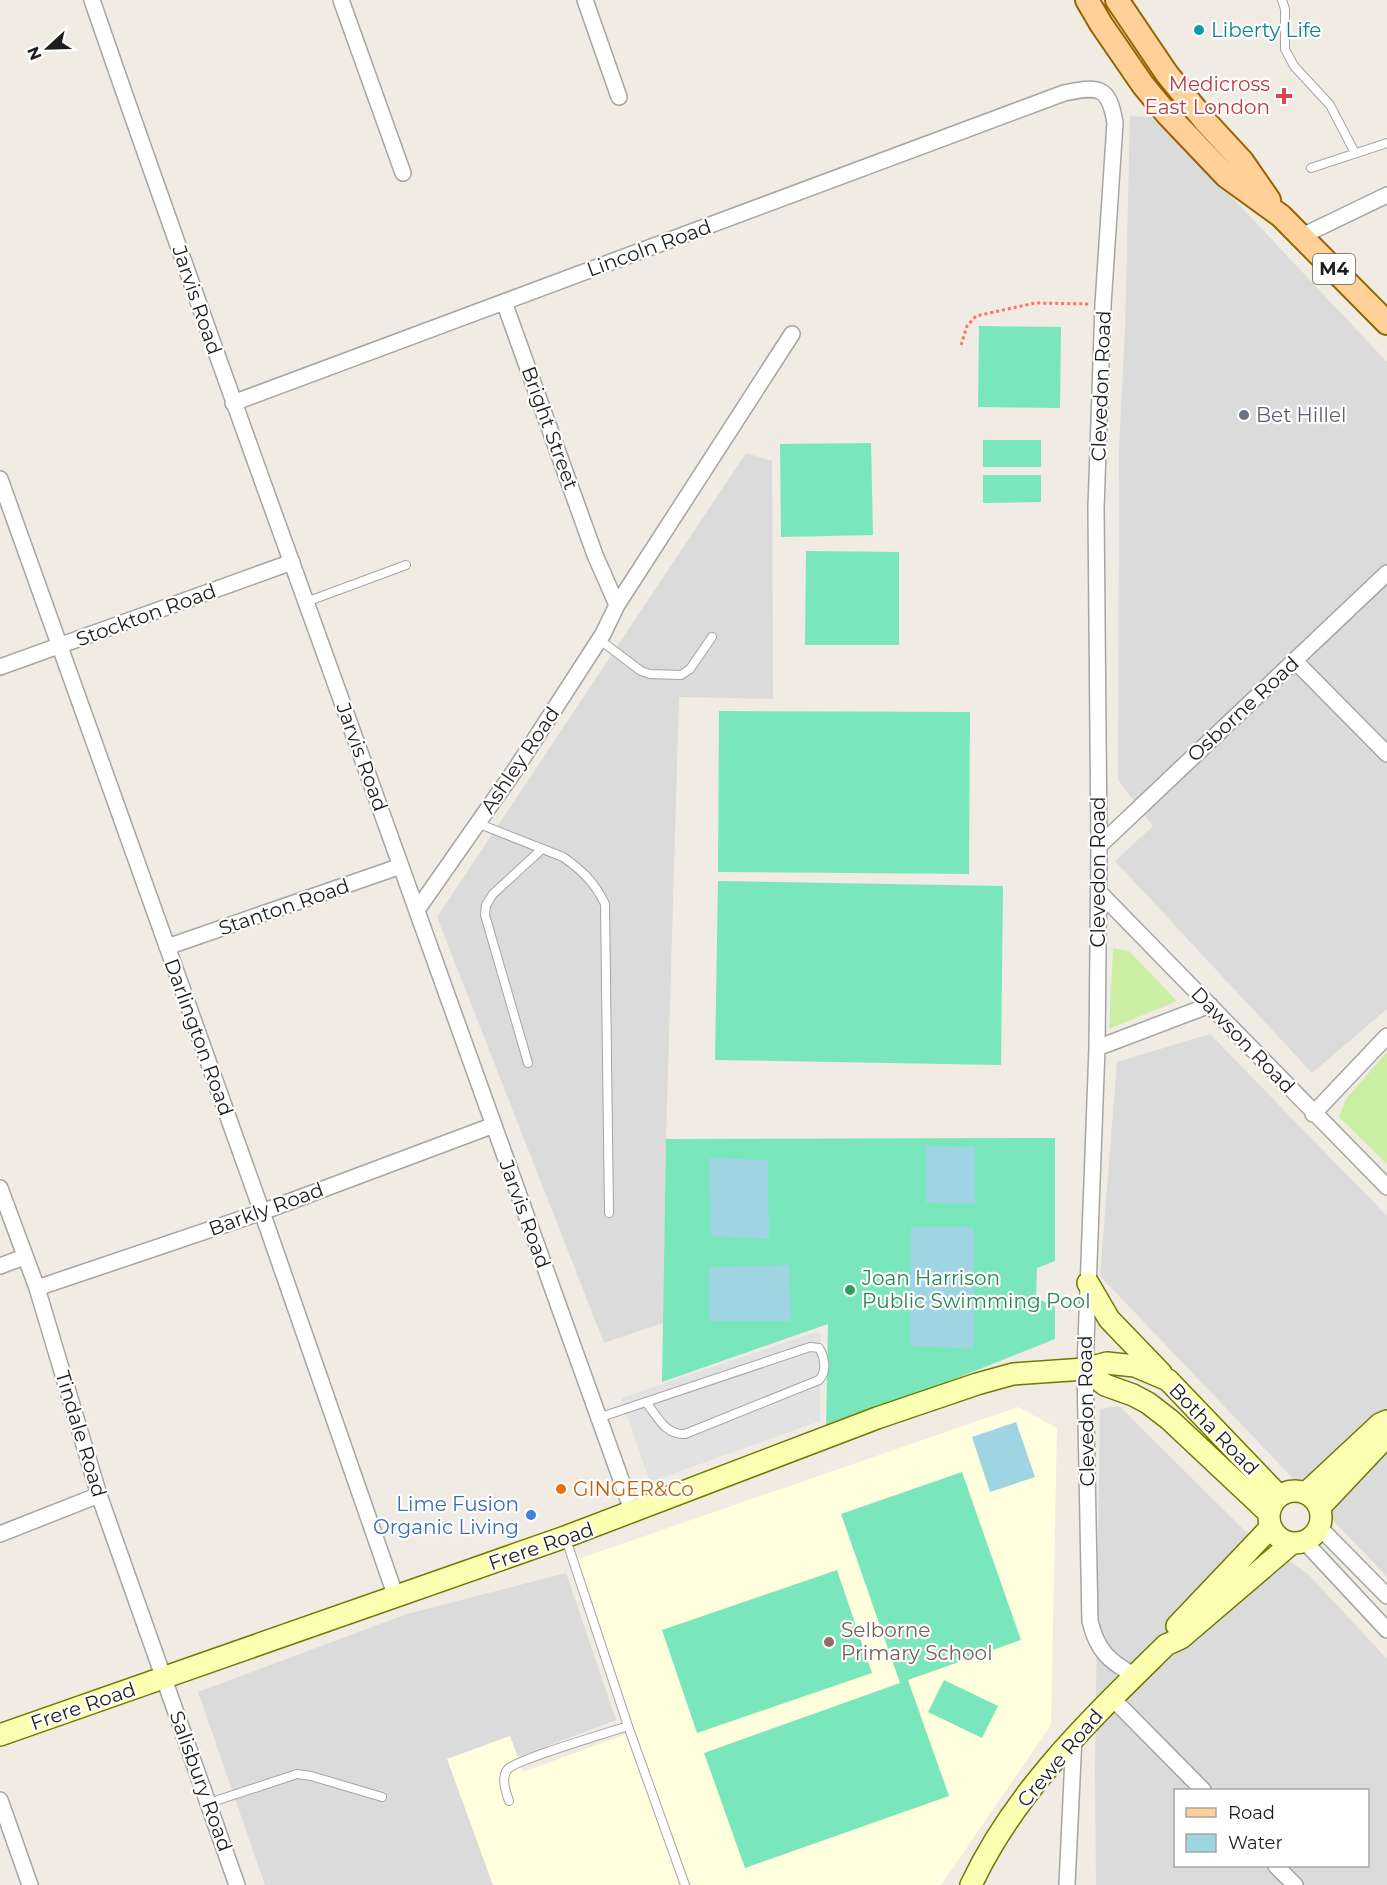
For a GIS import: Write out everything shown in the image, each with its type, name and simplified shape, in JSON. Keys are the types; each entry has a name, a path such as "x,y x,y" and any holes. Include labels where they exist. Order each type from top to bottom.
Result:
{"main road":[{"name":"M4","path":"1087,0 1143,85 1167,114 1226,176 1281,216 1387,323"},
{"name":"M4","path":"1119,4 1167,74 1206,122 1242,161 1281,216"}],"street":[{"name":"Jarvis Road","path":"92,0 233,403 633,1513"},
{"path":"341,0 403,173"},
{"path":"586,0 619,97"},
{"name":"Clevedon Road","path":"1064,93 1088,88 1098,89 1107,95 1112,105 1114,123 1103,305 1096,508 1099,846 1097,1048 1084,1369 1090,1620 1093,1636 1107,1657 1135,1676"},
{"name":"Lincoln Road","path":"233,403 1064,93"},
{"path":"1302,236 1387,195"},
{"name":"Bright Street","path":"504,302 595,555 617,605"},
{"name":"Ashley Road","path":"417,910 515,770 600,640 617,605 792,334"},
{"name":"Darlington Road","path":"0,479 396,1597"},
{"name":"Stockton Road","path":"0,667 292,562"},
{"name":"Osborne Road","path":"1099,846 1387,573"},
{"path":"1295,661 1387,754"},
{"name":"Stanton Road","path":"167,947 401,866"},
{"name":"Dawson Road","path":"1098,892 1387,1188"},
{"path":"1097,1048 1210,1005"},
{"path":"1313,1114 1387,1036"},
{"name":"Barkly Road","path":"37,1288 261,1212 494,1125"},
{"name":"Tindale Road","path":"0,1188 37,1288 99,1495 164,1678"},
{"path":"0,1266 24,1257"},
{"path":"1088,1284 1109,1319 1168,1380"},
{"name":"Frere Road","path":"0,1735 565,1538 940,1396 1013,1374 1084,1369 1107,1364"},
{"name":"Botha Road","path":"1107,1364 1135,1366 1168,1380 1273,1512"},
{"name":"Botha Road","path":"1084,1369 1105,1385 1148,1403 1273,1512"},
{"path":"1309,1523 1380,1424 1387,1421"},
{"path":"1387,1436 1309,1523 1279,1538 1273,1512 1299,1491 1309,1523 1387,1630"},
{"path":"0,1534 99,1495"},
{"name":"Crewe Road","path":"1166,1645 1171,1632 1273,1512"},
{"path":"1309,1523 1387,1596"},
{"name":"Crewe Road","path":"971,1885 1006,1823 1042,1773 1074,1736 1166,1645 1181,1638 1309,1523"},
{"name":"Salisbury Road","path":"164,1678 237,1885"},
{"path":"1112,1698 1201,1789"},
{"path":"1067,1885 1074,1736"},
{"path":"0,1800 30,1885"},
{"path":"1277,1867 1296,1885"}],"lane":[{"path":"1282,0 1285,9 1285,49 1294,66 1330,105 1355,153"},
{"path":"1311,168 1387,143"},
{"path":"306,602 406,565"},
{"path":"600,640 641,671 650,674 681,675 690,669 712,637"},
{"path":"477,823 563,857 584,872 595,885 605,904 609,1213"},
{"path":"528,1063 485,915 486,905 493,894 542,849"},
{"path":"598,1418 810,1347 819,1348 822,1353 824,1372 819,1380 684,1434 670,1432 646,1402"},
{"path":"565,1538 628,1726 685,1885"},
{"path":"509,1801 504,1780 505,1772 510,1767 530,1758 628,1726"},
{"path":"209,1803 297,1774 382,1797"}],"path":[{"path":"961,345 967,326 975,316 1035,303 1103,305"}],"shaded area":[{"path":"1130,116 1151,117 1210,174 1387,362 1387,1009 1312,1073 1115,861 1153,826 1118,780 1119,448 1125,330"},
{"path":"746,453 772,461 773,699 679,697 663,1323 604,1343 437,917"},
{"path":"1210,1034 1387,1216 1387,1577 1100,1276 1117,1062"},
{"path":"817,1332 821,1336 820,1421 650,1482 621,1398"},
{"path":"1119,1406 1243,1529 1308,1574 1387,1659 1387,1885 1096,1885 1095,1771 1100,1409"},
{"name":"Selborne Primary School","path":"1018,1407 1057,1428 1051,1725 941,1885 493,1885 447,1759 510,1736 523,1772 635,1731 578,1559"},
{"path":"566,1573 616,1720 518,1757 510,1736 448,1759 493,1885 265,1885 198,1692 407,1614"}],"green space":[{"path":"979,326 1061,327 1060,408 978,407"},
{"path":"983,440 1041,440 1041,467 983,467"},
{"path":"871,443 873,535 781,537 780,444"},
{"path":"983,475 1041,475 1041,502 983,503"},
{"path":"806,551 899,552 899,645 805,645"},
{"path":"719,711 970,712 969,874 718,872"},
{"path":"718,881 1003,886 1001,1065 715,1060"},
{"path":"1113,948 1129,951 1177,1001 1109,1029"},
{"path":"1387,1052 1387,1164 1339,1117 1346,1099"},
{"name":"Joan Harrison Public Swimming Pool","path":"1055,1138 1055,1261 1037,1268 1036,1298 1055,1307 1055,1339 826,1430 828,1324 662,1382 666,1139"},
{"path":"962,1472 1021,1640 908,1680 949,1796 745,1868 704,1753 900,1683 841,1514"},
{"path":"837,1570 872,1673 697,1733 662,1630"},
{"path":"944,1680 998,1706 982,1738 928,1712"}],"water":[{"path":"926,1146 975,1147 975,1204 926,1203"},
{"path":"709,1158 768,1160 769,1239 711,1236"},
{"path":"911,1227 974,1227 974,1349 910,1346"},
{"path":"789,1265 791,1321 709,1321 709,1267"},
{"path":"1016,1422 1035,1477 990,1492 972,1437"}],"place":[{"name":"Liberty Life","path":"1199,30"},
{"name":"Medicross East London","path":"1284,96"},
{"name":"Bet Hillel","path":"1244,415"},
{"name":"Joan Harrison Public Swimming Pool","path":"850,1290"},
{"name":"GINGER&Co","path":"561,1489"},
{"name":"Lime Fusion Organic Living","path":"531,1515"},
{"name":"Selborne Primary School","path":"829,1642"}]}
